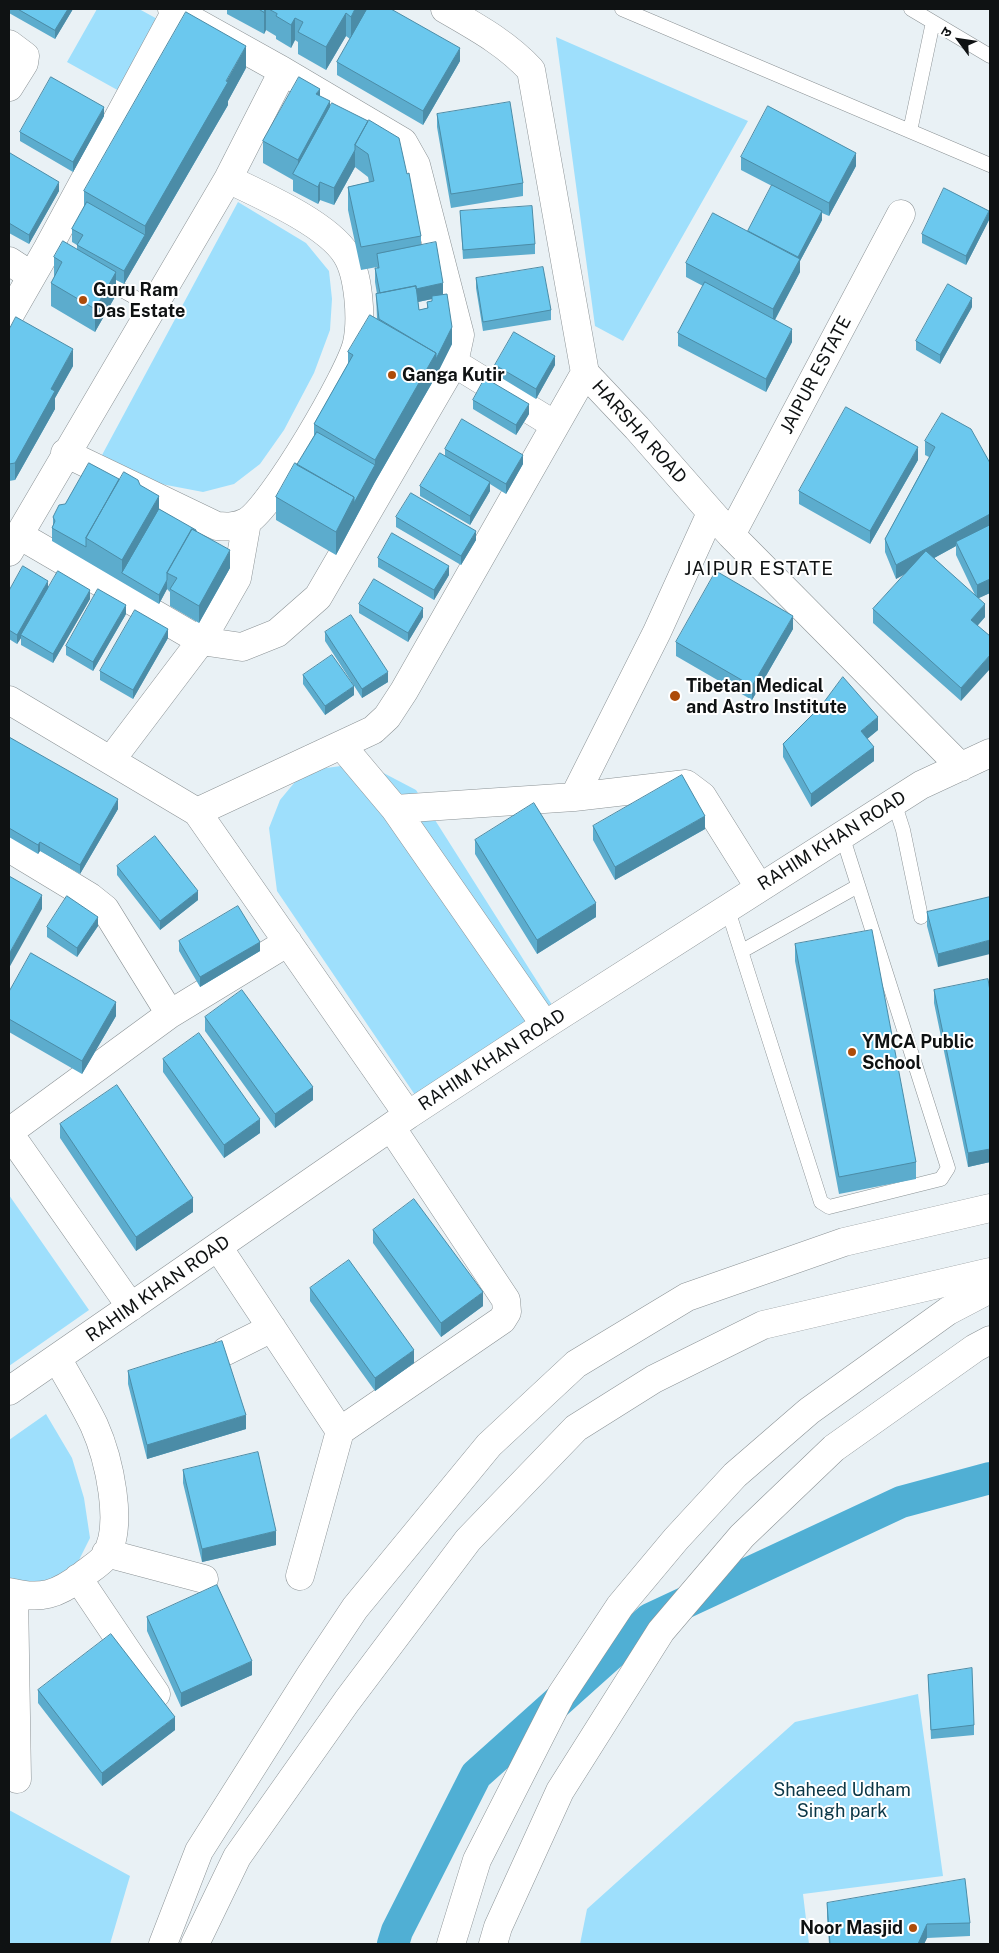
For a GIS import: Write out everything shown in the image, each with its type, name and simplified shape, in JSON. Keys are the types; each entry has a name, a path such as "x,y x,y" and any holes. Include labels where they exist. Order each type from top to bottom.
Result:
{"main road":[{"name":"HARSHA ROAD","path":"445,9 493,37 517,54 531,70 585,373 637,428 730,535 961,767"},
{"path":"9,316 32,276 53,250 174,10 205,17 283,71 403,142 416,165 460,335 454,363 318,597 277,633 242,647 201,641 14,544 65,453 228,179 283,71"},
{"path":"9,44 25,56 24,63 9,87"},
{"path":"65,453 217,526 232,527 247,522 260,511 281,483 305,444 349,364 357,345 360,324 354,272 346,253 328,236 285,206 228,179"},
{"name":"JAIPUR ESTATE","path":"730,535 902,214"},
{"path":"9,261 32,276"},
{"path":"454,363 555,425"},
{"path":"196,812 342,746 373,730 387,717 404,691 585,373"},
{"path":"574,798 656,632 711,513"},
{"path":"111,760 201,641 237,578 247,522"},
{"path":"9,700 196,812 288,942 400,1121 506,1300 507,1312 502,1320 340,1431 300,1576"},
{"path":"342,746 394,809 546,1025"},
{"name":"RAHIM KHAN ROAD","path":"9,1391 400,1121 546,1025 921,784 990,754"},
{"path":"394,809 574,798 686,784 702,796 759,887"},
{"path":"9,848 90,897 105,909 170,1014"},
{"path":"131,1307 9,1133 170,1014 288,942"},
{"path":"163,1944 199,1851 355,1608 488,1445 576,1364 687,1298 844,1242 990,1208"},
{"path":"218,1246 340,1431"},
{"path":"196,1944 237,1858 347,1702 468,1540 576,1428 654,1379 763,1325 990,1272"},
{"path":"451,1944 482,1851 561,1695 620,1606 676,1538 735,1475 809,1411 948,1311 990,1289"},
{"path":"226,1351 272,1328"},
{"path":"493,1944 498,1927 560,1791 661,1631 742,1536 834,1448 975,1348 990,1340"},
{"path":"17,1779 11,1592 47,1596 63,1589 103,1558 114,1535 114,1490 94,1427 57,1358"},
{"path":"106,1553 204,1579"},
{"path":"78,1578 156,1694"}],"lane":[{"path":"622,9 990,165"},
{"path":"911,9 990,56"},
{"path":"910,130 933,22"},
{"path":"91,273 152,307"},
{"path":"894,802 903,830 921,917"},
{"path":"728,907 821,1202 828,1206 941,1179 948,1168 842,835"},
{"path":"742,951 858,886"}],"green space":[{"path":"97,9 139,9 161,21 121,92 67,62"},
{"path":"556,37 748,121 623,341 595,326"},
{"path":"238,202 306,243 329,271 332,299 330,330 314,373 284,430 260,464 234,484 203,492 156,483 102,455"},
{"path":"341,766 374,768 416,790 554,1008 415,1095 277,891 269,828 280,800 304,771"},
{"path":"9,1195 89,1310 9,1366"},
{"path":"46,1414 72,1458 84,1498 90,1538 77,1564 54,1584 9,1580 9,1440"},
{"name":"Shaheed Udham Singh park","path":"918,1694 943,1876 803,1894 809,1944 580,1944 587,1909 795,1722"},
{"path":"9,1810 130,1876 110,1944 9,1944"}],"building":[{"path":"18,9 68,9 55,30"},
{"path":"269,9 355,9 351,17 346,13 326,47 298,32 303,22 295,18 291,25 276,16 277,14"},
{"path":"367,9 391,9 460,48 423,111 337,62"},
{"path":"186,12 246,46 226,81 228,82 145,226 84,191"},
{"path":"51,77 104,107 73,162 20,132"},
{"path":"299,77 320,89 316,94 330,101 298,160 263,141"},
{"path":"510,102 523,183 451,194 437,114"},
{"path":"332,103 368,121 355,145 355,150 334,188 320,182 318,187 293,174"},
{"path":"768,106 856,153 829,203 741,157"},
{"path":"369,120 399,138 407,174 409,173 421,236 361,247 348,187 374,181 368,154 355,145"},
{"path":"10,153 59,182 29,235 9,223"},
{"path":"772,185 822,211 798,257 748,231"},
{"path":"944,188 989,211 966,256 922,234"},
{"path":"87,202 145,235 124,271 77,245 83,235 72,229"},
{"path":"532,206 535,244 463,250 460,211"},
{"path":"713,213 800,259 773,309 686,263"},
{"path":"63,241 116,272 95,309 51,283 62,262 54,257"},
{"path":"436,242 443,283 416,289 416,286 380,293 375,268 379,268 377,254"},
{"path":"543,267 551,310 483,322 476,278"},
{"path":"705,282 792,329 766,379 678,333"},
{"path":"948,284 972,298 940,355 916,341"},
{"path":"416,286 419,310 428,308 427,302 432,301 432,296 447,294 452,327 436,359 436,353 379,319 376,294"},
{"path":"370,315 436,353 375,460 314,424 353,355 348,352"},
{"path":"16,317 73,349 51,389 55,391 15,463 9,464 9,330"},
{"path":"514,332 555,356 536,389 495,365"},
{"path":"485,378 529,404 516,425 473,400"},
{"path":"846,407 918,447 870,531 799,491"},
{"path":"942,413 971,429 990,463 990,514 896,565 885,539 935,447 925,441"},
{"path":"462,419 523,455 506,484 445,449"},
{"path":"317,432 375,465 354,503 354,497 297,465"},
{"path":"440,453 490,482 470,516 420,486"},
{"path":"89,463 119,479 86,538 86,547 52,528 55,521 53,517 59,505 65,504"},
{"path":"295,463 354,497 336,532 276,497"},
{"path":"124,472 138,480 140,485 159,496 122,560 86,538"},
{"path":"411,493 476,531 461,556 396,517"},
{"path":"159,509 196,531 192,529 167,573 167,580 159,595 122,573"},
{"path":"990,525 990,579 977,585 956,542"},
{"path":"192,529 230,550 199,606 170,589 177,578 167,573"},
{"path":"392,533 449,566 434,590 378,558"},
{"path":"926,551 985,604 971,620 990,636 990,655 961,688 873,609"},
{"path":"23,566 48,581 17,635 9,630 9,591"},
{"path":"58,571 90,590 53,654 21,635"},
{"path":"716,571 793,616 752,686 676,642"},
{"path":"374,579 423,608 408,633 359,604"},
{"path":"98,589 126,605 93,662 66,646"},
{"path":"135,610 168,629 133,690 100,671"},
{"path":"351,615 388,672 362,689 325,632"},
{"path":"332,655 354,686 325,706 303,675"},
{"path":"843,677 878,717 861,731 874,747 811,794 783,744 821,706"},
{"path":"9,737 118,799 80,865 40,842 38,845 9,828"},
{"path":"682,775 705,816 615,867 593,826"},
{"path":"534,803 596,903 537,940 475,840"},
{"path":"155,836 198,891 160,921 117,866"},
{"path":"9,876 42,895 9,954"},
{"path":"67,896 98,917 77,948 47,927"},
{"path":"990,897 990,940 938,954 927,912"},
{"path":"238,906 260,942 200,977 179,941"},
{"path":"872,930 916,1162 839,1177 795,944"},
{"path":"31,953 116,1002 82,1061 9,1019 9,992"},
{"path":"988,979 990,991 990,1149 968,1153 934,990"},
{"path":"242,990 313,1087 275,1114 205,1017"},
{"path":"199,1033 260,1119 224,1145 163,1059"},
{"path":"117,1085 193,1198 136,1237 60,1124"},
{"path":"414,1199 483,1292 441,1323 373,1230"},
{"path":"349,1260 414,1350 375,1378 310,1288"},
{"path":"222,1341 246,1415 147,1445 128,1371"},
{"path":"258,1452 276,1531 202,1549 183,1470"},
{"path":"217,1585 252,1661 181,1693 147,1617"},
{"path":"111,1634 175,1717 102,1773 38,1690"},
{"path":"972,1668 974,1725 931,1730 928,1675"},
{"path":"965,1879 970,1923 927,1924 918,1944 830,1944 827,1903"}],"waterway":[{"path":"393,1944 397,1931 476,1775 650,1619 901,1502 990,1478"}],"place":[{"name":"Guru Ram Das Estate","path":"83,300"},
{"name":"Ganga Kutir","path":"392,375"},
{"name":"Tibetan Medical and Astro Institute","path":"675,696"},
{"name":"YMCA Public School","path":"852,1052"},
{"name":"Noor Masjid","path":"913,1928"}],"district":[{"name":"JAIPUR ESTATE","path":"759,569"}]}
